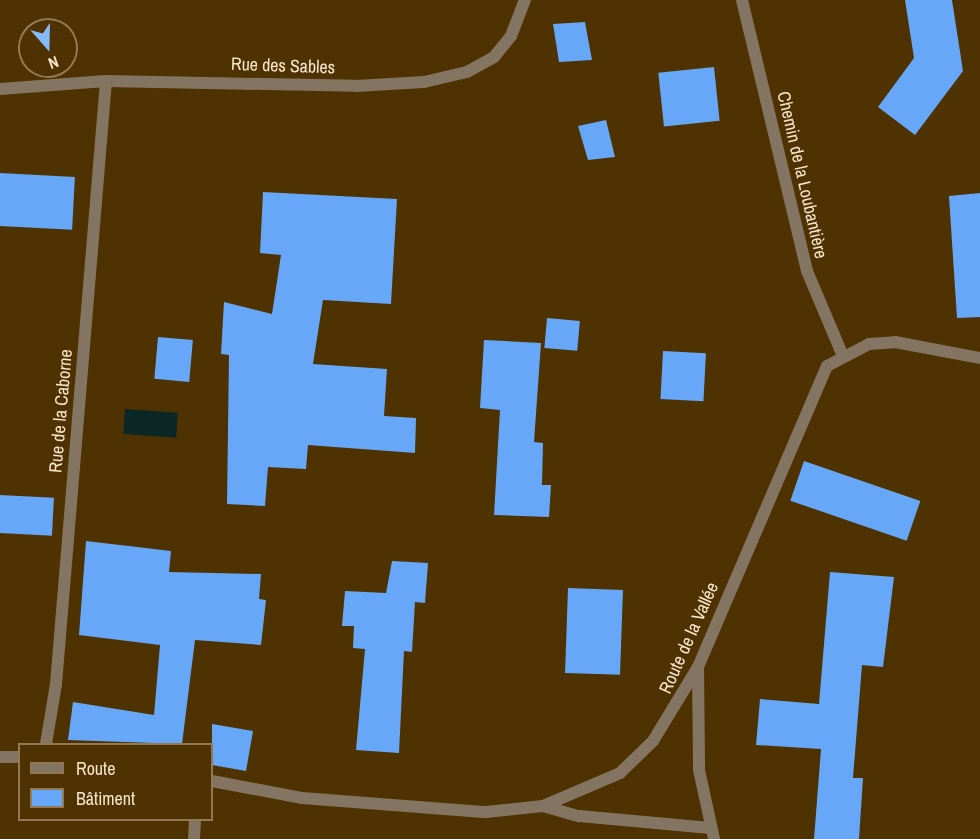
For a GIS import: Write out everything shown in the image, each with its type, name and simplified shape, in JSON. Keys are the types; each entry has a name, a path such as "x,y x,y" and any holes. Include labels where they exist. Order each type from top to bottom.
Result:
{"street":[{"name":"Rue des Sables","path":"0,89 106,81 356,87 424,82 467,72 494,57 511,36 525,0"},
{"name":"Chemin de la Loubantière","path":"742,0 807,271 842,354"},
{"name":"Rue de la Caborne","path":"46,743 56,684 106,81"},
{"path":"842,354 869,344 895,342 980,358"},
{"name":"Route de la Vallée","path":"213,781 302,798 486,812 543,806 620,773 653,741 698,667 816,385 842,354"},
{"path":"543,806 579,816 712,834 699,770 698,667"},
{"path":"0,758 18,757"},
{"path":"194,839 195,821"}],"water":[{"path":"125,409 178,413 176,438 123,434"}],"building":[{"path":"905,0 952,0 963,71 915,135 878,107 914,58"},
{"path":"585,22 592,60 559,62 553,24"},
{"path":"714,67 720,121 664,127 658,73"},
{"path":"606,120 615,157 588,160 578,126"},
{"path":"0,173 75,177 72,230 0,226"},
{"path":"263,192 397,199 391,304 323,300 313,364 387,369 384,416 416,418 415,453 308,445 306,469 268,467 265,506 227,504 229,355 221,354 224,302 272,314 281,255 260,253"},
{"path":"980,193 980,317 957,318 949,196"},
{"path":"547,318 580,321 577,351 544,348"},
{"path":"158,337 193,340 189,382 154,379"},
{"path":"484,340 541,343 534,442 543,443 542,485 551,485 549,517 494,515 500,410 480,408"},
{"path":"663,351 706,353 703,401 660,399"},
{"path":"804,461 920,501 907,541 790,501"},
{"path":"0,495 54,498 52,536 0,533"},
{"path":"86,541 171,551 169,572 261,574 259,599 266,600 261,645 195,640 182,743 68,740 73,702 154,715 160,645 79,635"},
{"path":"392,561 428,563 425,603 415,602 412,652 404,651 399,753 356,750 365,649 353,648 354,626 342,626 345,591 386,593"},
{"path":"830,572 894,577 883,667 862,665 853,778 863,778 859,839 814,839 821,749 756,745 760,699 819,704"},
{"path":"568,588 623,590 620,675 565,673"},
{"path":"212,724 253,731 246,771 213,765"}]}
